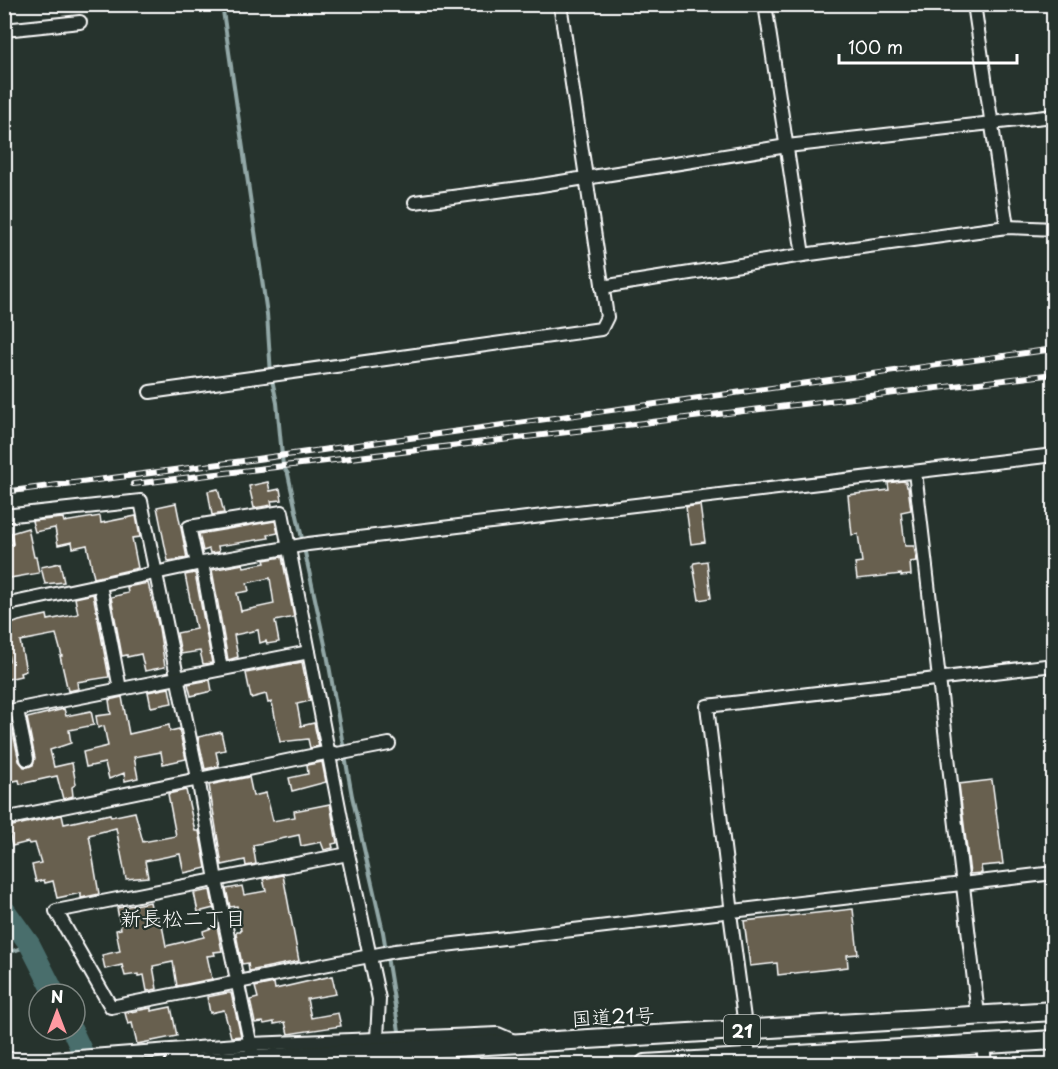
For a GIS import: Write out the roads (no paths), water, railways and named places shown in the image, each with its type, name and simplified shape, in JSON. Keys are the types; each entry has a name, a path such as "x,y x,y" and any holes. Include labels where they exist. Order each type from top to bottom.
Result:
{"highway":[{"name":"国道21号","path":"174,1065 1053,1011"},
{"name":"21","path":"645,1065 750,1061 1053,1040"}],"street":[{"path":"150,392 601,329 607,317 560,4"},
{"path":"765,4 803,255"},
{"path":"974,4 1007,227"},
{"path":"4,30 80,22"},
{"path":"415,202 787,146 1053,116"},
{"path":"602,287 803,255 1007,227 1053,229"},
{"path":"4,604 157,574 199,563 308,544 1053,455"},
{"path":"915,472 978,1015"},
{"path":"4,516 141,501 251,1048"},
{"path":"221,669 199,563 189,527 282,512 291,547 309,652 339,752 348,854 375,955 379,999 377,1039"},
{"path":"100,585 120,689"},
{"path":"27,759 11,711 309,652"},
{"path":"750,1061 730,913 731,905 707,706 1053,665"},
{"path":"4,819 198,778 389,744"},
{"path":"348,854 56,911 111,1007 395,951 1053,873"},
{"path":"4,1059 52,1059 498,1034 519,1044"},
{"path":"983,1044 985,1065"}],"waterway":[{"path":"222,4 267,314 271,375 277,403 283,466 288,474 327,654 352,796 383,932 400,1037"},
{"path":"4,909 30,945 49,982"},
{"path":"13,951 30,945"},
{"path":"78,1042 88,1064"},
{"path":"404,1056 406,1064"}],"railway":[{"path":"4,492 1054,349"},
{"path":"133,484 1054,374"}],"district":[{"name":"新長松二丁目","path":"183,917"}]}
